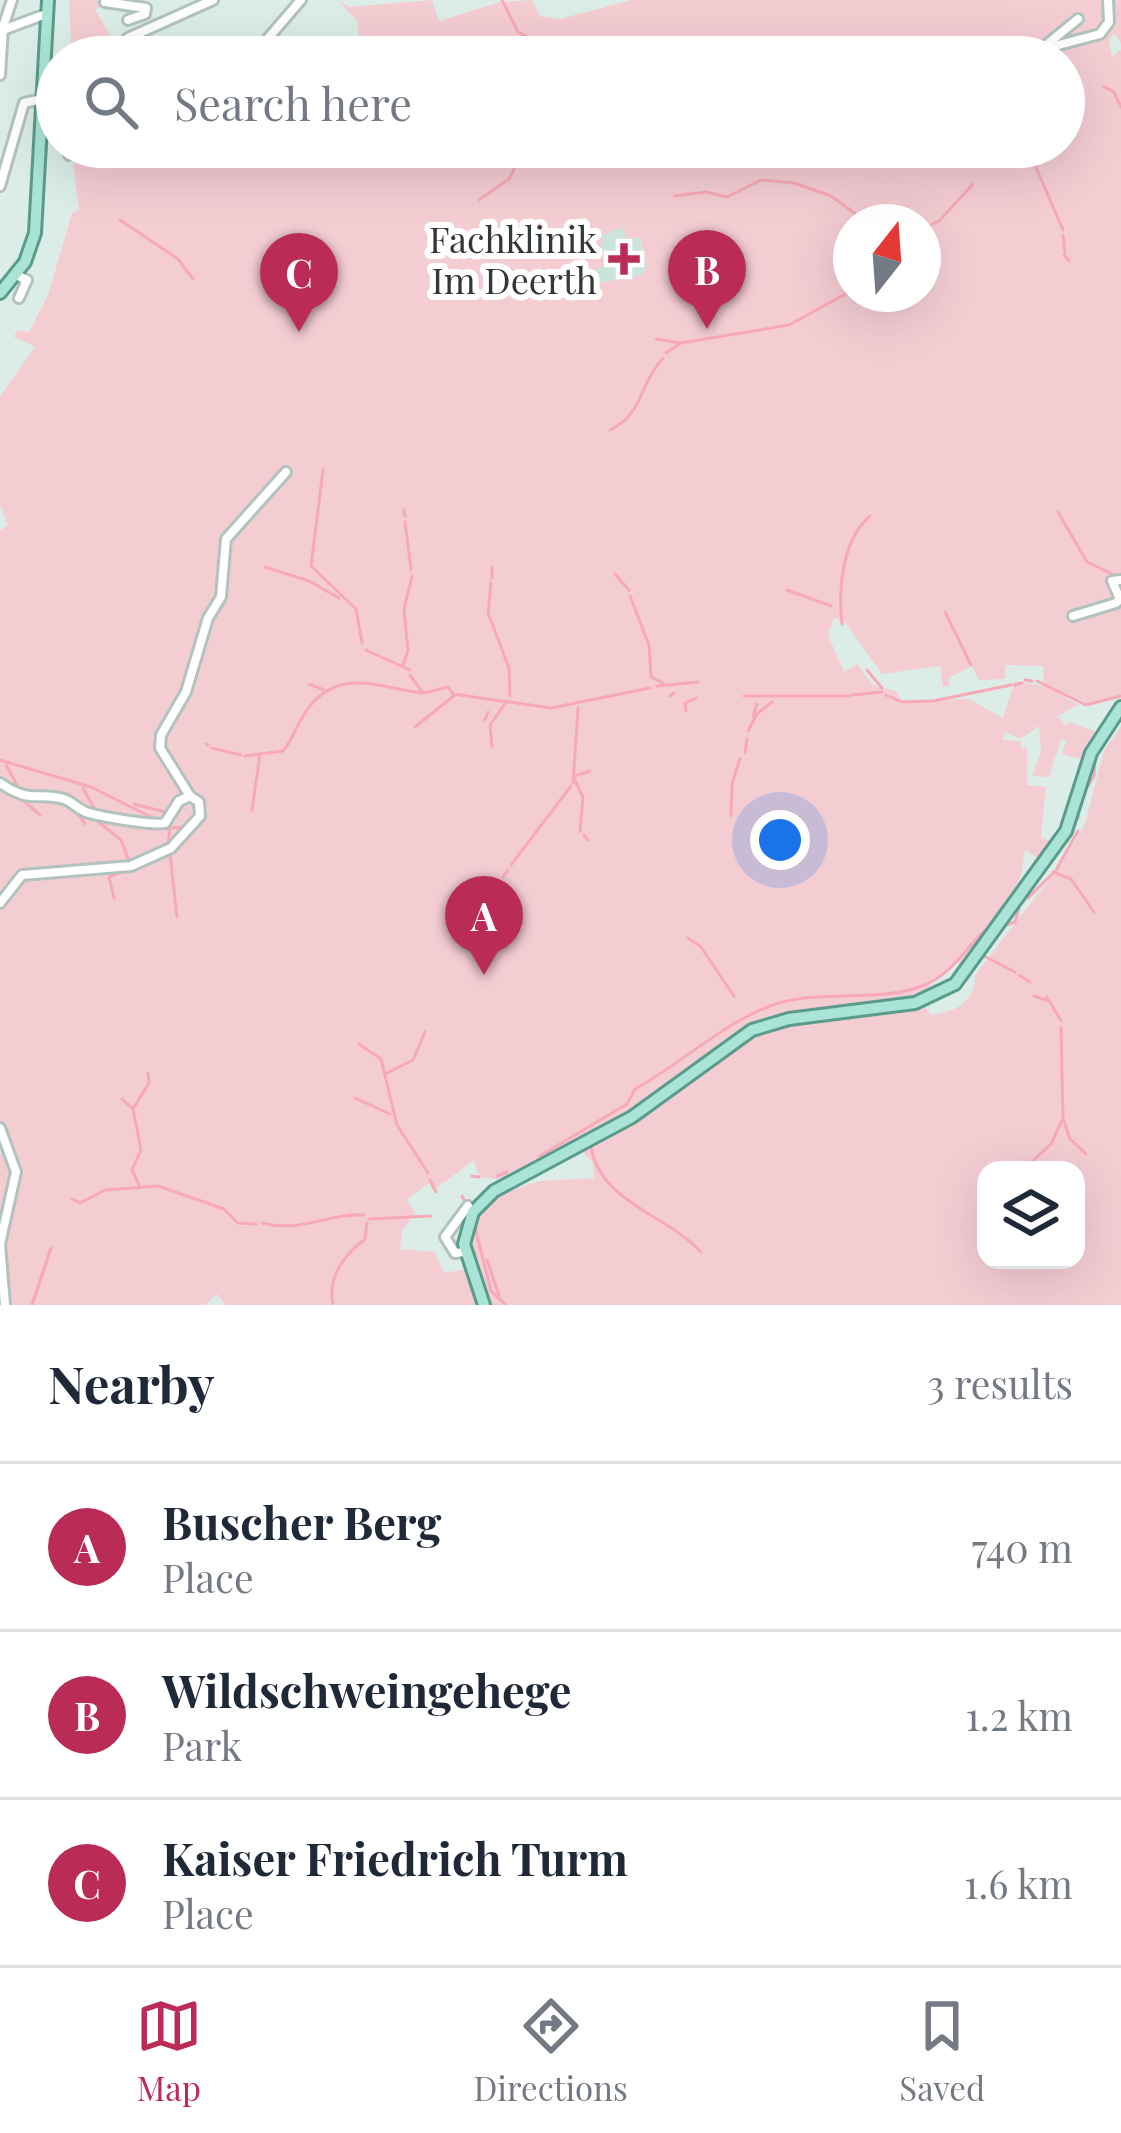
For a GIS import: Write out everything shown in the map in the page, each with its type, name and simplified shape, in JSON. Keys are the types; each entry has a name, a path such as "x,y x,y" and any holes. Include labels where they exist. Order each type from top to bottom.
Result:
{"main road":[{"path":"0,293 32,245 43,168"},
{"path":"484,1305 465,1252 471,1217 494,1191 632,1117 731,1041 788,1019 928,1000 956,984 1066,831 1091,754 1121,707"}],"street":[{"path":"0,74 1,31 12,0"},
{"path":"132,36 213,0"},
{"path":"270,36 301,0"},
{"path":"1085,38 1100,34 1109,22 1108,0"},
{"path":"106,2 147,4 145,14 128,20"},
{"path":"1,31 47,7"},
{"path":"1058,36 1078,20"},
{"path":"0,186 24,103 36,101"},
{"path":"16,275 27,280 20,298"},
{"path":"0,902 22,875 116,870 171,848 200,816 199,802 190,796 160,748 161,735 186,692 207,622 221,597 226,538 286,472"},
{"path":"1073,616 1116,603 1120,599 1112,581 1121,580"},
{"path":"0,783 29,799 63,799 88,813 119,815 149,826 165,824 179,801 190,796"},
{"path":"0,1128 16,1172 0,1244 5,1305"},
{"path":"0,1152 7,1142"},
{"path":"465,1252 455,1253 445,1237 468,1206"}],"shaded area":[{"path":"69,0 126,0 95,9 110,36 71,36"},
{"path":"338,0 349,7 432,0 439,21 500,2 532,0 540,16 560,19 631,0 1121,0 1121,44 1114,33 1109,40 1112,56 1121,50 1121,695 1087,703 1044,684 1043,666 1005,665 1005,679 979,680 972,666 949,678 949,686 943,687 940,666 882,674 845,622 834,618 828,635 844,672 857,664 873,685 896,691 901,700 969,699 1003,718 1015,681 1049,687 1078,705 1041,726 1059,717 1066,726 1069,722 1097,732 1085,760 1062,754 1066,740 1061,739 1049,777 1032,776 1041,751 1039,726 1020,739 1006,732 1002,740 1021,741 1021,749 1027,747 1027,785 1046,787 1041,837 1055,843 1043,861 1025,850 1021,877 1007,899 1010,906 964,970 958,962 929,984 932,997 752,1028 642,1107 525,1171 522,1167 498,1179 479,1177 474,1160 437,1188 429,1183 406,1200 416,1212 402,1231 400,1249 435,1252 444,1273 466,1269 481,1305 225,1305 217,1294 205,1305 0,1305 0,1154 6,1146 0,1128 0,530 8,526 0,505 0,396 35,347 14,337 17,330 29,332 48,295 72,213 79,210 74,168 1085,168 1085,36 359,36 357,21","holes":["621,227 628,240 640,237 647,266 643,275 598,283 595,268 604,266 601,236"]},
{"name":"Fachklinik Im Deerth","path":"621,227 639,236 647,266 643,275 598,283 594,268 604,265 600,236"},
{"path":"1121,726 1121,1305 488,1305 469,1251 472,1227 487,1197 540,1181 594,1178 593,1163 579,1148 759,1029 923,1004 931,1015 962,1004 972,992 975,975 1061,864 1085,824 1104,751"}],"waterway":[{"path":"502,0 518,32 526,36"},
{"path":"1104,87 1114,92 1121,107"},
{"path":"479,200 509,179 514,168"},
{"path":"1036,168 1063,230"},
{"path":"675,196 706,192 727,197 761,180 794,183 842,204"},
{"path":"941,219 973,184"},
{"path":"120,220 178,259 193,279"},
{"path":"1063,235 1065,252"},
{"path":"1064,255 1069,261"},
{"path":"656,339 681,343 789,325 833,301"},
{"path":"666,353 679,344"},
{"path":"610,430 629,416 663,358"},
{"path":"323,470 311,566 356,609 362,643"},
{"path":"404,510 405,516"},
{"path":"1058,512 1087,562 1117,576"},
{"path":"842,624 844,566 853,538 870,516"},
{"path":"405,522 411,569"},
{"path":"265,567 309,581 339,598"},
{"path":"492,567 492,578"},
{"path":"615,574 629,590"},
{"path":"403,665 408,651 404,609 412,576"},
{"path":"491,583 488,613 509,668 510,696"},
{"path":"787,590 831,606"},
{"path":"630,596 649,645 651,677 663,683"},
{"path":"945,612 971,665"},
{"path":"366,650 410,670"},
{"path":"867,670 882,688"},
{"path":"410,675 423,693 448,687 453,694 551,708 650,688"},
{"path":"1025,680 1032,681"},
{"path":"1037,681 1086,705 1121,696"},
{"path":"657,686 698,682"},
{"path":"245,756 283,751 307,710 332,688 361,683 421,693"},
{"path":"1014,685 1022,683"},
{"path":"309,684 324,690"},
{"path":"886,695 902,702 933,701 1011,685"},
{"path":"852,695 882,692"},
{"path":"670,696 674,693"},
{"path":"415,727 455,695"},
{"path":"744,696 849,696"},
{"path":"686,711 685,703 696,698"},
{"path":"492,747 490,725 507,701"},
{"path":"748,731 757,714 772,702"},
{"path":"753,716 757,704"},
{"path":"573,783 578,708"},
{"path":"485,720 488,712"},
{"path":"745,752 747,739"},
{"path":"212,748 241,755"},
{"path":"252,810 260,754"},
{"path":"1084,792 1094,776 1095,757"},
{"path":"731,816 732,783 740,759"},
{"path":"0,760 91,787 153,818"},
{"path":"6,765 21,792"},
{"path":"575,776 590,771"},
{"path":"574,778 583,797 580,831"},
{"path":"511,865 571,786"},
{"path":"83,788 95,810"},
{"path":"24,801 40,815"},
{"path":"134,804 169,813"},
{"path":"76,811 85,824"},
{"path":"1078,813 1078,818"},
{"path":"96,820 121,840 129,861"},
{"path":"168,828 187,827"},
{"path":"162,828 170,829 168,845"},
{"path":"1056,870 1078,831"},
{"path":"584,835 588,840"},
{"path":"170,854 177,917"},
{"path":"114,898 109,877 129,869"},
{"path":"503,877 508,870"},
{"path":"1053,872 1071,879 1094,912"},
{"path":"1028,898 1052,874"},
{"path":"1004,926 1015,922 1020,904"},
{"path":"540,1156 627,1104 635,1089 760,1010 797,999 891,993 927,984 948,970 995,923"},
{"path":"688,938 701,947 734,996"},
{"path":"982,955 1015,972"},
{"path":"1019,975 1030,982"},
{"path":"1034,996 1049,1001"},
{"path":"1047,997 1061,1021"},
{"path":"1033,1161 1051,1144 1063,1118 1061,1028"},
{"path":"385,1074 413,1060 425,1032"},
{"path":"359,1044 381,1059 397,1125 428,1173"},
{"path":"139,1185 132,1170 141,1150 133,1109 149,1083 148,1073"},
{"path":"355,1098 390,1114"},
{"path":"122,1099 133,1109"},
{"path":"1064,1121 1070,1139 1086,1154"},
{"path":"591,1146 597,1165 620,1194 701,1252"},
{"path":"497,1176 507,1172"},
{"path":"472,1176 479,1177"},
{"path":"430,1180 436,1192"},
{"path":"72,1199 80,1203 105,1190 158,1186 224,1209 238,1223 256,1224"},
{"path":"462,1196 464,1200"},
{"path":"262,1223 289,1226 364,1215"},
{"path":"369,1219 431,1216"},
{"path":"333,1305 335,1276 344,1259 365,1239 367,1223"},
{"path":"474,1223 491,1291 506,1305"},
{"path":"32,1305 51,1248"},
{"path":"487,1260 499,1295"}],"place":[{"name":"Fachklinik Im Deerth","path":"624,259"},
{"name":"Wildschweingehege","path":"707,329"},
{"name":"Kaiser Friedrich Turm","path":"299,332"},
{"name":"Buscher Berg","path":"484,975"}]}
